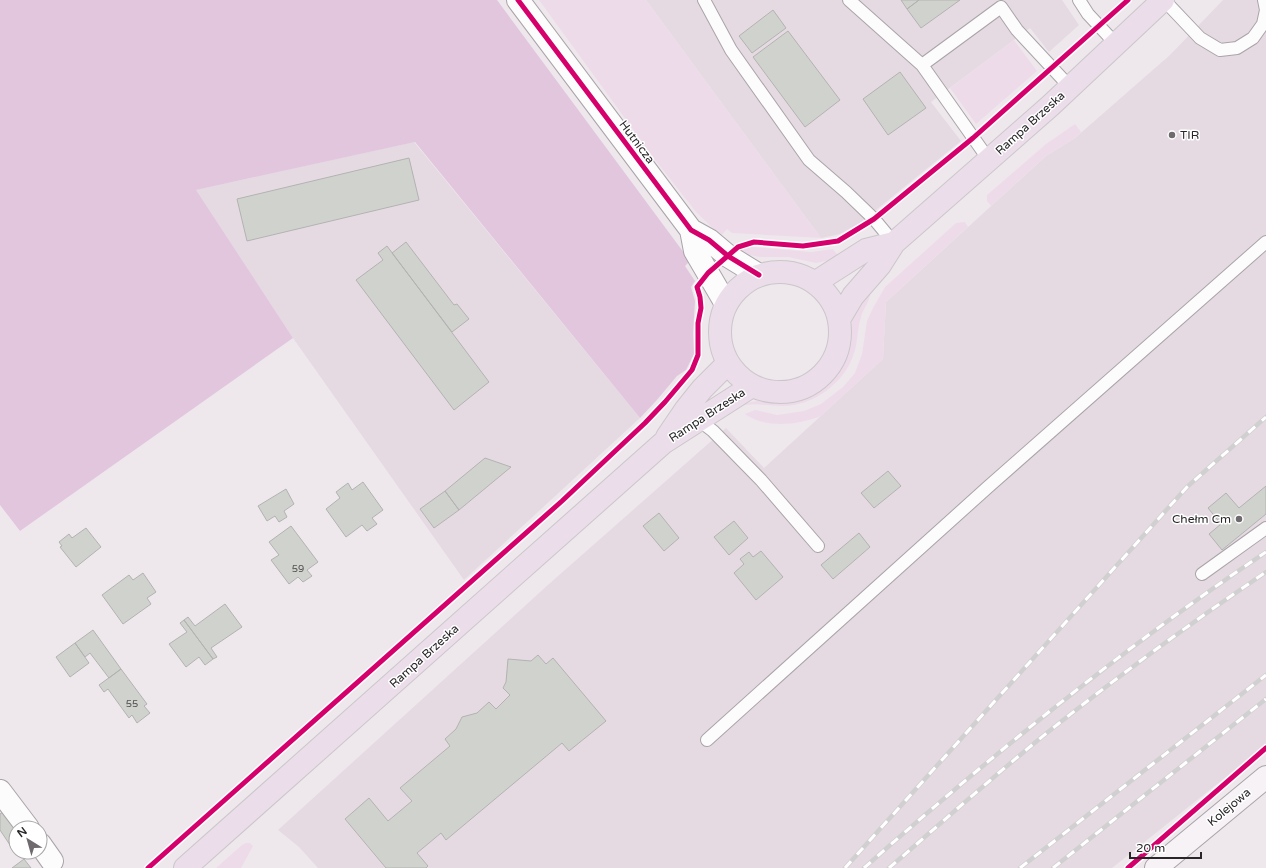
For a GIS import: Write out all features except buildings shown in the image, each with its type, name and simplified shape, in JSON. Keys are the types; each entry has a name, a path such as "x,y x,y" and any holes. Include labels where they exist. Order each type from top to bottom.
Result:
{"highway":[{"name":"Rampa Brzeska","path":"840,318 852,296 880,266 894,243 989,160 1164,0"},
{"name":"Rampa Brzeska","path":"816,282 866,250 894,243"},
{"path":"778,271 798,274 816,282 826,292 834,304 840,318 841,338 836,357 825,373 809,386 791,392 771,392 752,386 738,376 728,363 722,349 719,334 721,318 726,304 735,292 746,282 759,275 778,271"},
{"name":"Rampa Brzeska","path":"692,415 702,389 728,363"},
{"name":"Rampa Brzeska","path":"185,868 663,443 692,415 752,386"}],"street":[{"name":"Hutnicza","path":"518,0 691,230 709,240 728,256 759,275"},
{"name":"Hutnicza","path":"691,230 695,251 726,304"},
{"name":"Kolejowa","path":"1156,868 1266,777"},
{"path":"0,791 22,820"}],"lane":[{"path":"704,0 731,50 810,160 874,219 894,243"},
{"path":"849,0 922,65 989,160"},
{"path":"1078,0 1088,14 1116,44"},
{"path":"1164,0 1200,38 1220,50 1237,48 1253,38 1263,24 1266,10 1264,0"},
{"path":"922,65 1001,4 1017,30 1070,87"},
{"path":"707,740 988,487 1266,242"},
{"path":"692,415 713,431 761,480 818,546"},
{"path":"1202,574 1266,528"}],"shaded area":[{"path":"0,0 497,0 690,261 685,266 695,281 691,287 695,301 693,333 694,354 686,370 677,376 640,418 415,142 196,190 293,338 20,531 0,505"},
{"path":"539,0 646,0 821,238 732,233 727,229 721,236 696,212 656,161"},
{"path":"646,0 1062,0 1079,25 1049,52 1030,28 931,102 961,141 860,223 840,234 821,238"},
{"path":"1223,0 1266,0 1266,745 1112,868 318,868 299,847 278,830 549,584 726,428 764,468 883,359 886,302 1046,156 1075,138 1170,55"},
{"path":"1014,40 1037,71 976,124 950,88"},
{"path":"1075,124 1081,132 1075,138 1046,156 991,206 987,201 987,195 1046,144"},
{"path":"414,142 640,418 464,580 293,338 195,190"},
{"path":"965,222 968,227 886,302 883,359 821,416 802,422 772,424 753,419 745,414 755,410 777,415 804,411 821,404 843,387 855,373 862,354 867,321 885,287 956,223"},
{"path":"752,247 811,252 833,249 840,258 816,263 788,257 760,257 749,255 741,251 744,248"},
{"path":"868,292 870,295 861,317 853,356 844,373 830,388 813,399 794,405 740,406 756,401 786,400 802,397 828,382 840,367 849,349 854,313"},
{"path":"250,843 253,846 241,868 216,868 242,845"}],"railway":[{"path":"845,868 1187,487 1266,417"},
{"path":"864,868 961,784 1060,703 1161,626 1266,552"},
{"path":"889,868 1036,741 1160,646 1266,572"},
{"path":"1020,868 1266,675"},
{"path":"1053,868 1266,699"}],"cycle path":[{"path":"518,0 691,230 709,240 728,256 759,275"},
{"path":"148,868 562,501 645,423 665,402 692,370 698,355 698,323 701,308 697,287 708,273 738,247 754,242 803,246 838,241 874,219 973,138 1128,0"},
{"path":"1128,868 1266,748"}],"place":[{"name":"TIR","path":"1172,135"},
{"name":"Chełm Cm","path":"1239,519"}]}
